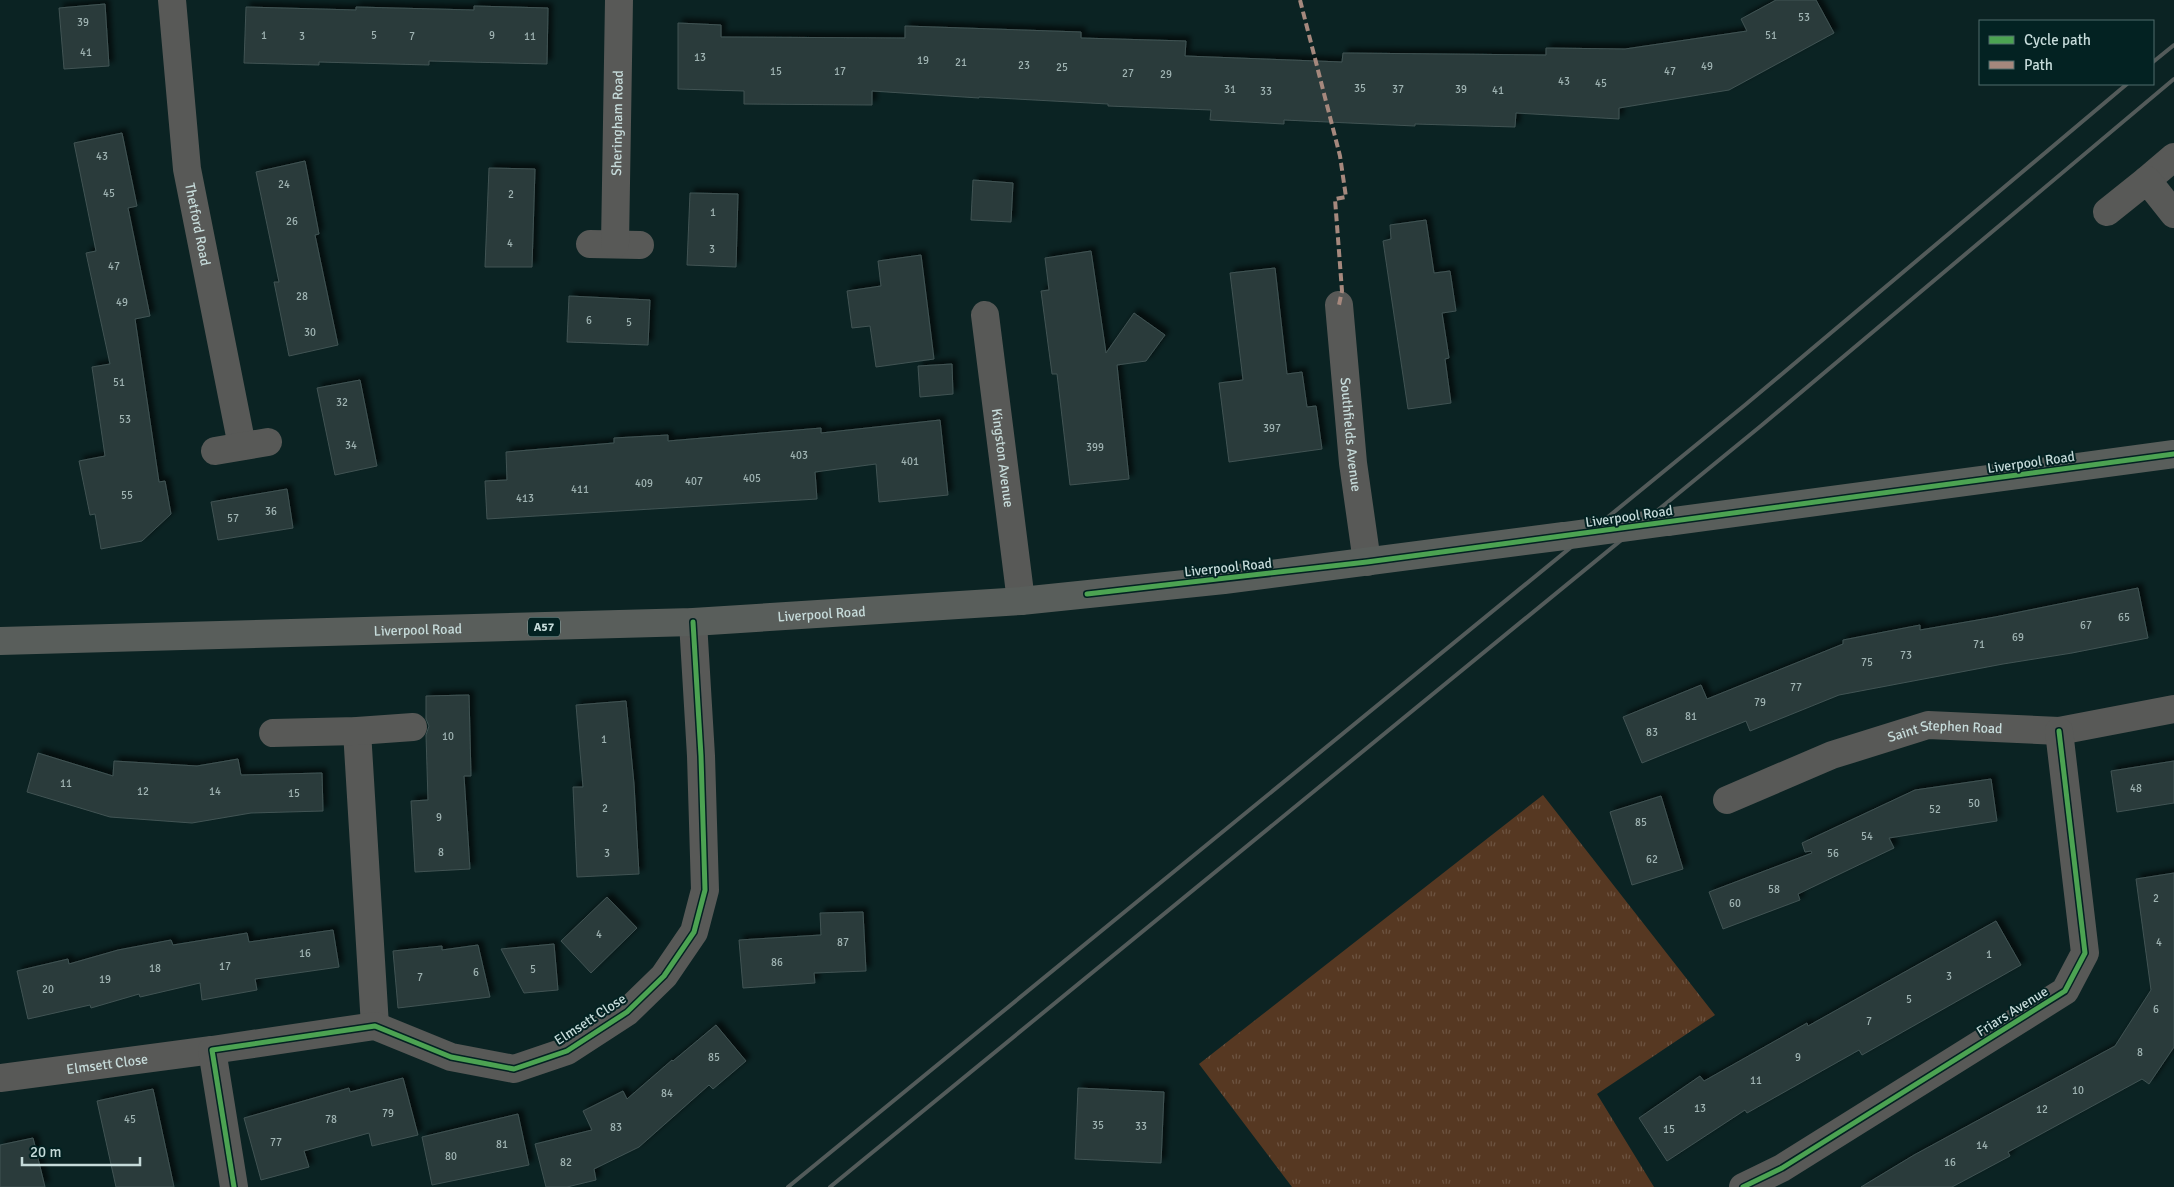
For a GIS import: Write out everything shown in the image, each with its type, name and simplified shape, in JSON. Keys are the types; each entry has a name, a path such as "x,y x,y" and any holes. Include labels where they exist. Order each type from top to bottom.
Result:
{"highway":[{"name":"Liverpool Road","path":"0,641 693,622 1021,601 1367,562 2174,454"}],"street":[{"name":"Thetford Road","path":"172,0 180,110 187,169 255,444 215,450"},
{"name":"Sheringham Road","path":"615,244 620,0"},
{"path":"2107,212 2174,157"},
{"path":"2147,180 2174,214"},
{"name":"Southfields Avenue","path":"1340,305 1353,462 1367,562"},
{"name":"Kingston Avenue","path":"985,315 1021,601"},
{"name":"Elmsett Close","path":"0,1078 375,1026 451,1057 514,1069 567,1051 627,1012 664,976 694,932 705,890 702,756 693,622"},
{"name":"Saint Stephen Road","path":"1727,800 1832,755 1928,726 2059,731 2174,709"},
{"path":"273,733 357,731 413,727"},
{"path":"357,731 375,1026"},
{"name":"Friars Avenue","path":"1743,1187 1787,1178 2065,991 2085,953 2059,731"},
{"path":"212,1050 234,1187"}],"green space":[{"path":"1543,795 1715,1015 1597,1094 1654,1187 1292,1187 1199,1064"}],"building":[{"path":"1776,0 1816,0 1834,33 1729,90 1619,108 1619,119 1516,113 1515,127 1415,124 1415,126 1284,120 1284,124 1210,120 1211,110 1108,106 1108,104 872,91 872,105 744,104 744,91 678,89 678,23 721,25 721,37 905,38 905,26 1081,32 1081,38 1186,41 1185,56 1342,62 1343,53 1546,55 1546,48 1625,49 1747,31 1741,19"},
{"path":"105,4 109,66 64,69 59,8"},
{"path":"474,6 548,8 547,64 429,61 429,65 319,62 319,65 244,63 246,7 356,10 356,7 474,10"},
{"path":"122,133 137,206 128,208 150,316 135,319 159,482 165,481 171,514 142,541 101,549 95,514 90,515 79,461 105,456 92,367 110,364 86,253 96,251 74,143"},
{"path":"305,161 319,234 315,235 338,345 289,356 274,282 279,282 256,172"},
{"path":"489,168 535,169 532,267 485,267"},
{"path":"973,180 1013,183 1011,222 971,220"},
{"path":"690,193 738,194 736,267 687,265"},
{"path":"1426,220 1434,273 1450,271 1456,311 1442,313 1449,358 1445,359 1451,403 1408,409 1383,241 1391,239 1390,225"},
{"path":"1091,251 1106,353 1134,313 1165,335 1146,361 1117,365 1129,479 1070,485 1057,374 1052,374 1041,291 1049,290 1045,258"},
{"path":"921,255 934,359 876,367 870,326 852,328 847,291 881,286 878,261"},
{"path":"1275,268 1287,374 1302,372 1307,407 1316,406 1322,449 1229,462 1219,383 1243,380 1230,273"},
{"path":"569,296 650,300 648,345 567,342"},
{"path":"952,364 953,394 920,397 918,366"},
{"path":"360,380 377,466 335,475 317,388"},
{"path":"940,420 948,495 879,502 876,464 815,472 817,499 487,519 485,481 507,480 506,452 614,443 614,438 668,435 668,441 821,428 821,433"},
{"path":"287,489 293,528 218,540 211,502"},
{"path":"2138,588 2148,638 1839,695 1750,731 1746,721 1642,763 1623,717 1701,685 1707,699 1843,644 1843,640 1920,625 1920,630 1995,617"},
{"path":"469,695 471,776 464,776 470,869 415,872 411,801 428,800 426,735 429,726 426,719 426,696"},
{"path":"626,701 634,784 639,874 577,877 573,787 583,787 576,705"},
{"path":"38,753 113,776 114,761 197,766 238,759 241,775 322,773 323,811 251,813 192,823 110,817 27,792"},
{"path":"2174,761 2174,803 2117,812 2111,771"},
{"path":"1991,779 1997,821 1889,838 1894,848 1798,894 1800,900 1723,929 1709,892 1812,853 1811,851 1805,852 1802,843 1915,790"},
{"path":"1661,796 1683,869 1632,885 1610,812"},
{"path":"2174,873 2174,1047 2149,1084 2142,1079 2008,1152 2010,1156 1952,1187 1861,1187 1914,1155 2115,1046 2151,990 2136,879"},
{"path":"607,897 637,928 591,973 561,941"},
{"path":"863,912 866,971 814,973 815,983 743,988 739,940 821,935 820,913"},
{"path":"1996,921 2021,965 1862,1055 1859,1050 1747,1113 1745,1110 1667,1161 1639,1118 1700,1076 1704,1081 1807,1023 1808,1026"},
{"path":"333,930 339,967 255,979 257,990 202,1000 200,983 140,997 139,994 91,1008 90,1005 28,1019 17,971 68,959 69,964 118,950 171,940 173,945 247,933 249,942"},
{"path":"554,944 558,990 524,993 501,949"},
{"path":"478,945 490,997 398,1008 393,951 442,946 442,950"},
{"path":"716,1025 746,1061 713,1089 709,1085 639,1147 594,1169 596,1180 567,1187 546,1187 535,1144 592,1130 583,1111 623,1091 627,1099"},
{"path":"403,1078 418,1135 372,1146 369,1133 304,1151 309,1167 261,1180 244,1118 349,1088 350,1092"},
{"path":"1078,1088 1164,1092 1161,1163 1075,1159"},
{"path":"153,1089 174,1187 116,1187 97,1101"},
{"path":"518,1114 529,1165 432,1185 422,1137"},
{"path":"33,1138 45,1187 0,1187 0,1145"}],"railway":[{"path":"2154,61 2174,45"},
{"path":"830,1187 1762,425 2174,79"},
{"path":"788,1187 1745,405 2126,85"}],"marked path":[{"path":"1300,0 1340,156 1346,197 1335,199 1342,291 1339,305"}],"cycle path":[{"path":"1087,594 1367,562 2174,454"},
{"path":"234,1187 212,1050 375,1026 451,1057 514,1069 567,1051 627,1012 664,976 694,932 705,890 701,756 693,622"},
{"path":"1743,1187 1782,1168 2065,991 2085,953 2059,731"}]}
